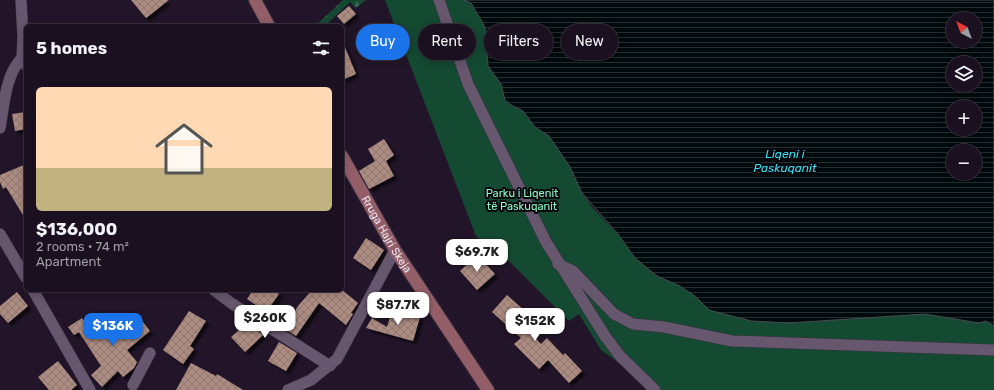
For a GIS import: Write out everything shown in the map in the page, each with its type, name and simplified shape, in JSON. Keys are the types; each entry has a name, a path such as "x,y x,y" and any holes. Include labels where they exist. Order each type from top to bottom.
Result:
{"street":[{"path":"0,128 8,84 15,65 24,62 21,0"},
{"path":"255,0 268,24"},
{"path":"439,0 471,90 529,210 558,264 620,356 655,390"},
{"name":"Rruga Hajri Skeja","path":"344,160 395,250 488,390"},
{"path":"0,234 24,275"},
{"path":"288,390 311,380 337,359 395,250"},
{"path":"558,264 573,271 614,314 633,324 664,327 732,341 994,350"},
{"path":"34,292 90,390"},
{"path":"217,292 262,323 330,366"},
{"path":"135,388 150,353"}],"green space":[{"path":"343,0 366,0 356,8 350,2 327,24 317,24"},
{"name":"Parku i Liqenit të Paskuqanit","path":"385,0 464,0 471,3 484,25 484,60 488,60 488,66 501,84 505,100 523,111 535,127 549,136 570,167 582,193 592,207 657,276 680,286 695,296 709,310 789,323 925,314 979,323 986,321 994,326 994,390 650,390 630,371 601,350 579,314 569,321 501,253 495,254 476,236 408,60 410,60 410,24 394,24"}],"water":[{"name":"Liqeni i Paskuqanit","path":"464,0 994,0 994,326 986,321 979,323 925,314 789,323 751,321 709,310 695,296 680,286 657,276 635,258 618,234 582,193 570,167 549,136 535,127 523,111 505,100 501,84 488,66 488,60 553,60 553,24 484,24 484,25 471,3"}],"building":[{"path":"131,0 169,0 146,18"},
{"path":"349,6 356,14 344,24 337,16"},
{"path":"344,45 356,74 344,79"},
{"path":"24,112 24,129 15,131 12,114"},
{"path":"384,139 394,155 386,161 394,176 369,189 359,171 375,161 368,149"},
{"path":"24,165 24,217 6,187 3,189 0,182 0,175"},
{"path":"366,238 384,250 371,270 353,258"},
{"path":"477,255 495,274 477,290 460,271"},
{"path":"17,292 28,306 8,323 0,314 0,306"},
{"path":"252,292 276,292 279,294 266,312 247,299"},
{"path":"310,292 344,292 358,303 351,313 353,314 346,325 319,303 296,336 285,329 298,306"},
{"path":"507,295 526,312 519,321 541,344 547,338 563,355 565,353 582,371 569,383 548,360 539,369 514,344 521,338 492,312"},
{"path":"392,310 420,317 413,341 366,328 372,318 387,327"},
{"path":"189,311 206,321 190,346 194,349 183,364 163,350"},
{"path":"136,313 150,331 127,350 137,362 134,368 123,377 118,371 102,387 91,375 101,366 79,332 74,335 68,327 82,318 93,335 102,328 107,336"},
{"path":"248,322 263,335 245,352 231,337"},
{"path":"279,342 297,353 286,371 268,361"},
{"path":"58,361 77,385 71,390 49,390 38,377"},
{"path":"191,363 216,376 217,374 243,390 176,390"}]}
